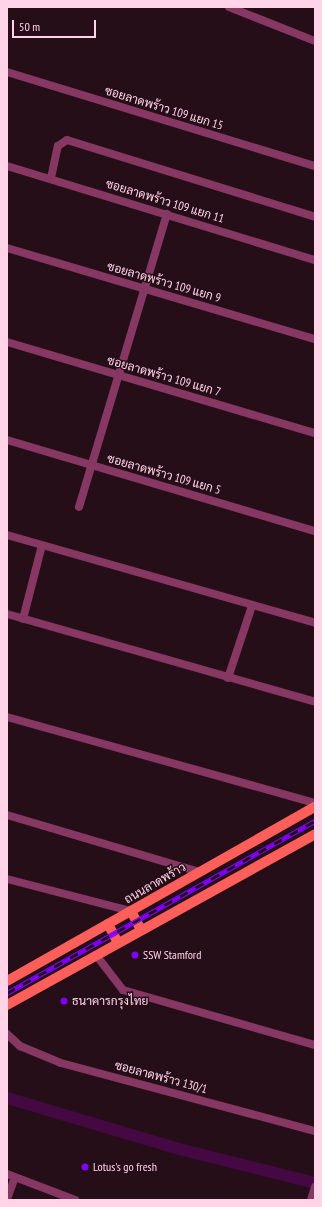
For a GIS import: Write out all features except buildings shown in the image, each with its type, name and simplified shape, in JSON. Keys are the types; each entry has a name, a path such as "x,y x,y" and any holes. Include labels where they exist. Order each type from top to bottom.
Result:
{"main road":[{"name":"ถนนลาดพร้าว","path":"7,981 315,807"},
{"path":"7,1005 315,834"},
{"path":"131,911 142,930"},
{"path":"108,924 118,943"}],"street":[{"path":"229,7 315,41"},
{"name":"ซอยลาดพร้าว 109 แยก 15","path":"7,72 315,166"},
{"path":"51,178 58,146 67,140 315,217"},
{"name":"ซอยลาดพร้าว 109 แยก 11","path":"7,166 51,178 315,260"},
{"path":"79,507 120,376 167,214"},
{"name":"ซอยลาดพร้าว 109 แยก 9","path":"7,248 315,339"},
{"name":"ซอยลาดพร้าว 109 แยก 7","path":"7,342 315,433"},
{"name":"ซอยลาดพร้าว 109 แยก 5","path":"7,440 315,531"},
{"path":"7,535 315,623"},
{"path":"23,619 42,545"},
{"path":"228,678 252,606"},
{"path":"7,614 315,702"},
{"path":"7,718 315,803"},
{"path":"7,815 200,872"},
{"path":"7,879 131,911"},
{"path":"96,955 123,990 315,1045"},
{"name":"ซอยลาดพร้าว 130/1","path":"7,1034 20,1046 61,1063 315,1131"},
{"path":"7,1199 11,1176 74,1200"},
{"path":"311,1200 314,1189"}],"waterway":[{"path":"7,1098 183,1150 315,1183"}],"railway":[{"path":"7,993 315,821"}],"place":[{"name":"SSW Stamford","path":"135,955"},
{"name":"ธนาคารกรุงไทย","path":"64,1001"},
{"name":"Lotus's go fresh","path":"85,1167"}]}
